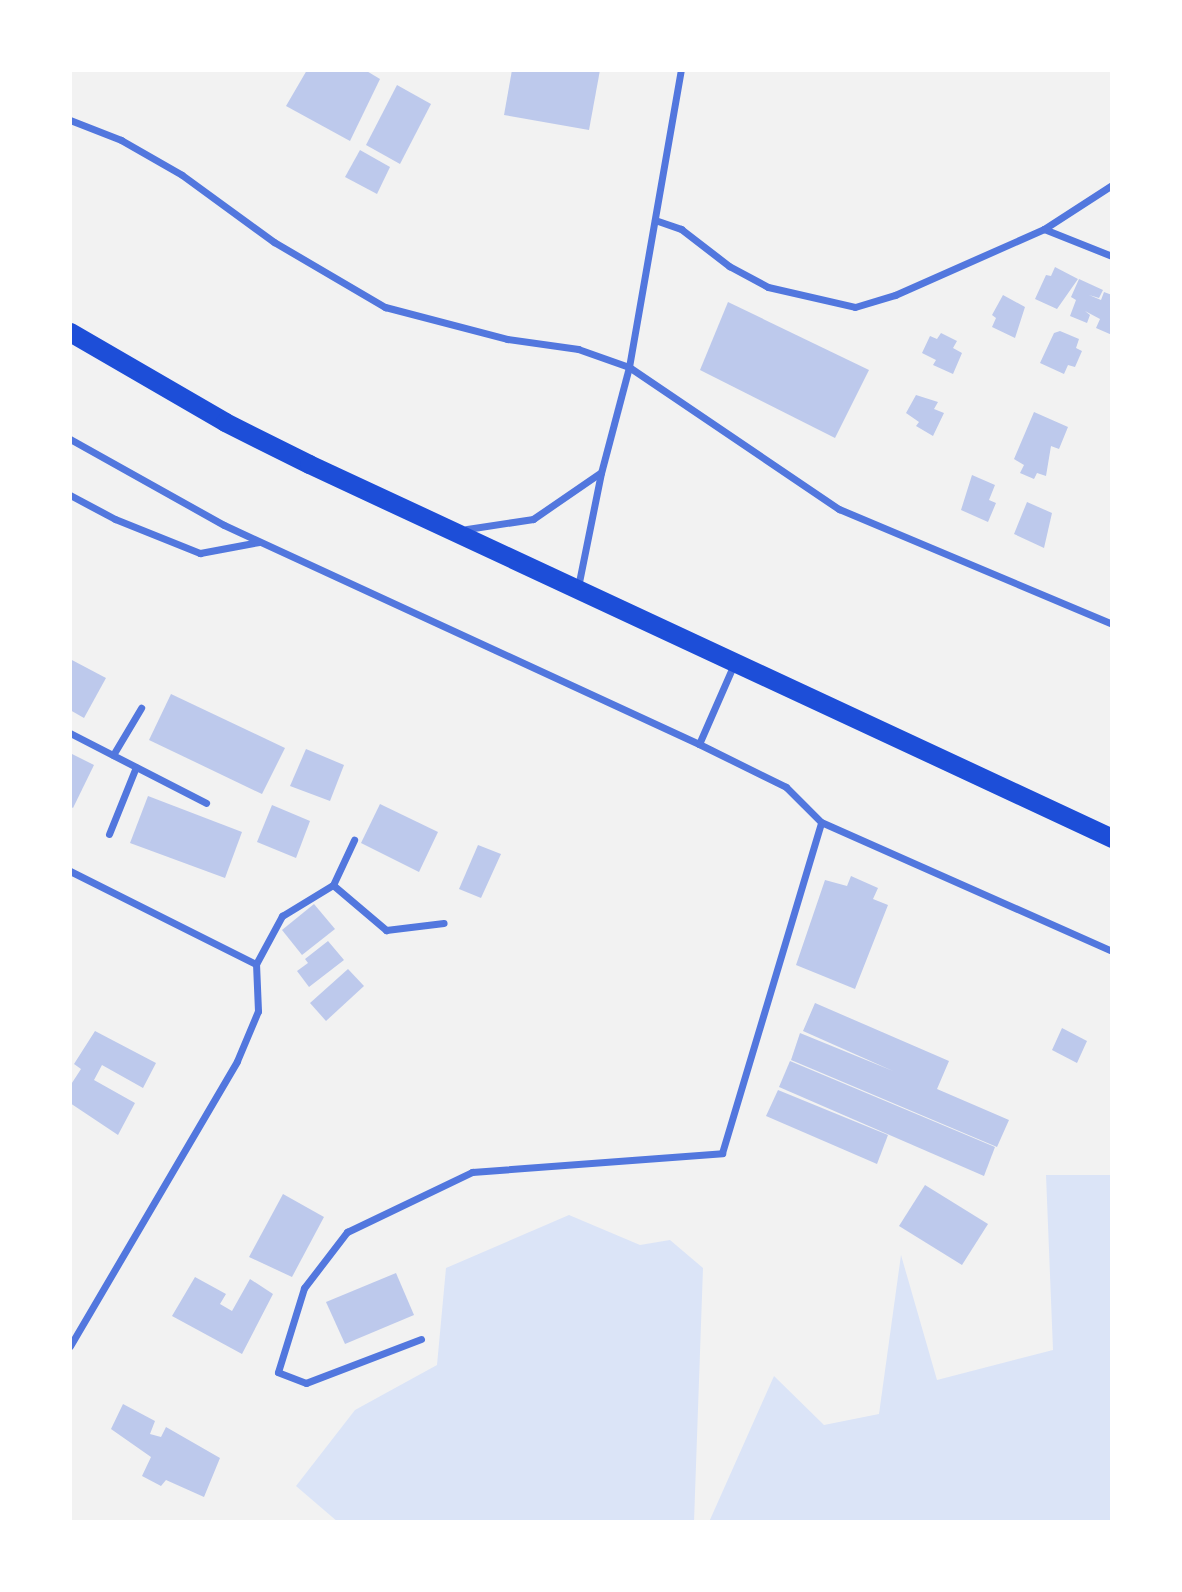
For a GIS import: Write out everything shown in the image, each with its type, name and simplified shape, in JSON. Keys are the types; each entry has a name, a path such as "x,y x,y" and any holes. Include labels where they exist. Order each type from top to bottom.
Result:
{"highway":[{"path":"70,332 225,422 1112,838"}],"street":[{"path":"578,589 601,473 629,367 681,70"},
{"path":"70,120 121,140 182,175 274,242 385,307 507,339 578,349 629,367 839,509 1112,624"},
{"path":"655,220 681,229 729,266 768,287 855,307 895,295 1044,229 1112,185"},
{"path":"1044,229 1112,256"},
{"path":"70,439 260,542 699,744 786,787 821,822 1112,951"},
{"path":"447,528 498,528 533,520 601,473"},
{"path":"70,495 116,519 201,553 260,542"},
{"path":"699,744 735,662"},
{"path":"113,755 141,708"},
{"path":"70,733 206,803"},
{"path":"109,834 136,767"},
{"path":"421,1339 306,1383 278,1372 304,1289 347,1232 472,1172 722,1153 821,822"},
{"path":"70,1346 237,1061 258,1012 256,964 282,916 333,885 354,840"},
{"path":"70,871 256,964"},
{"path":"333,885 386,930 444,923"}],"shaded area":[{"path":"1046,1175 1112,1175 1112,1522 709,1522 774,1376 824,1425 879,1414 901,1255 937,1380 1053,1350"},
{"path":"569,1215 640,1245 670,1240 703,1268 694,1522 338,1522 296,1486 355,1410 437,1365 446,1268"}],"building":[{"path":"307,70 365,70 380,79 350,141 286,106"},
{"path":"512,70 600,70 589,130 504,115"},
{"path":"397,85 431,104 400,164 366,145"},
{"path":"360,150 390,167 377,194 345,177"},
{"path":"1055,267 1078,279 1057,309 1035,299 1046,275 1051,276"},
{"path":"1079,279 1103,290 1099,298 1089,295 1101,300 1104,292 1112,295 1112,335 1096,328 1100,319 1085,311 1090,315 1087,323 1070,316 1076,300 1071,297"},
{"path":"1003,295 1025,307 1015,338 992,327 996,318 992,315"},
{"path":"728,302 869,370 835,438 700,370"},
{"path":"1060,331 1079,339 1076,348 1082,351 1075,367 1068,365 1064,374 1040,363 1054,333"},
{"path":"941,333 957,341 953,348 962,353 953,374 933,365 936,360 922,353 930,336 937,339"},
{"path":"916,395 938,402 934,409 944,413 933,436 916,426 919,422 906,413"},
{"path":"1034,412 1068,427 1059,449 1051,446 1046,476 1037,473 1034,479 1020,473 1024,465 1014,459"},
{"path":"972,475 995,485 989,500 996,503 988,522 961,510"},
{"path":"1027,502 1052,513 1044,548 1014,534"},
{"path":"70,659 106,678 84,718 70,710"},
{"path":"171,694 285,748 262,794 149,740"},
{"path":"306,749 344,765 330,801 290,786"},
{"path":"70,753 94,765 73,808 70,806"},
{"path":"148,796 242,832 225,878 130,843"},
{"path":"380,804 438,832 419,872 361,843"},
{"path":"272,805 310,821 296,858 257,842"},
{"path":"478,845 501,854 481,898 459,889"},
{"path":"851,876 878,888 873,899 888,905 855,989 796,965 825,880 847,886"},
{"path":"314,904 335,929 302,955 282,930"},
{"path":"328,941 344,960 309,987 297,971 308,963 305,959"},
{"path":"348,969 364,986 326,1021 310,1003"},
{"path":"815,1003 949,1061 937,1089 1009,1120 997,1147 791,1060 800,1033 893,1071 803,1031"},
{"path":"1062,1028 1087,1041 1077,1063 1052,1050"},
{"path":"95,1031 156,1063 143,1088 102,1065 94,1080 135,1103 118,1135 70,1103 70,1086 81,1069 74,1064"},
{"path":"790,1061 995,1147 984,1176 779,1087"},
{"path":"778,1090 888,1135 877,1164 766,1116"},
{"path":"925,1185 988,1224 962,1265 899,1226"},
{"path":"283,1194 324,1217 292,1277 249,1257"},
{"path":"396,1273 414,1315 345,1344 326,1302"},
{"path":"195,1277 226,1294 220,1304 232,1311 250,1279 273,1294 242,1354 172,1316"},
{"path":"123,1404 155,1421 150,1434 161,1437 166,1427 220,1458 204,1497 166,1480 161,1486 142,1476 151,1457 111,1429"}]}
